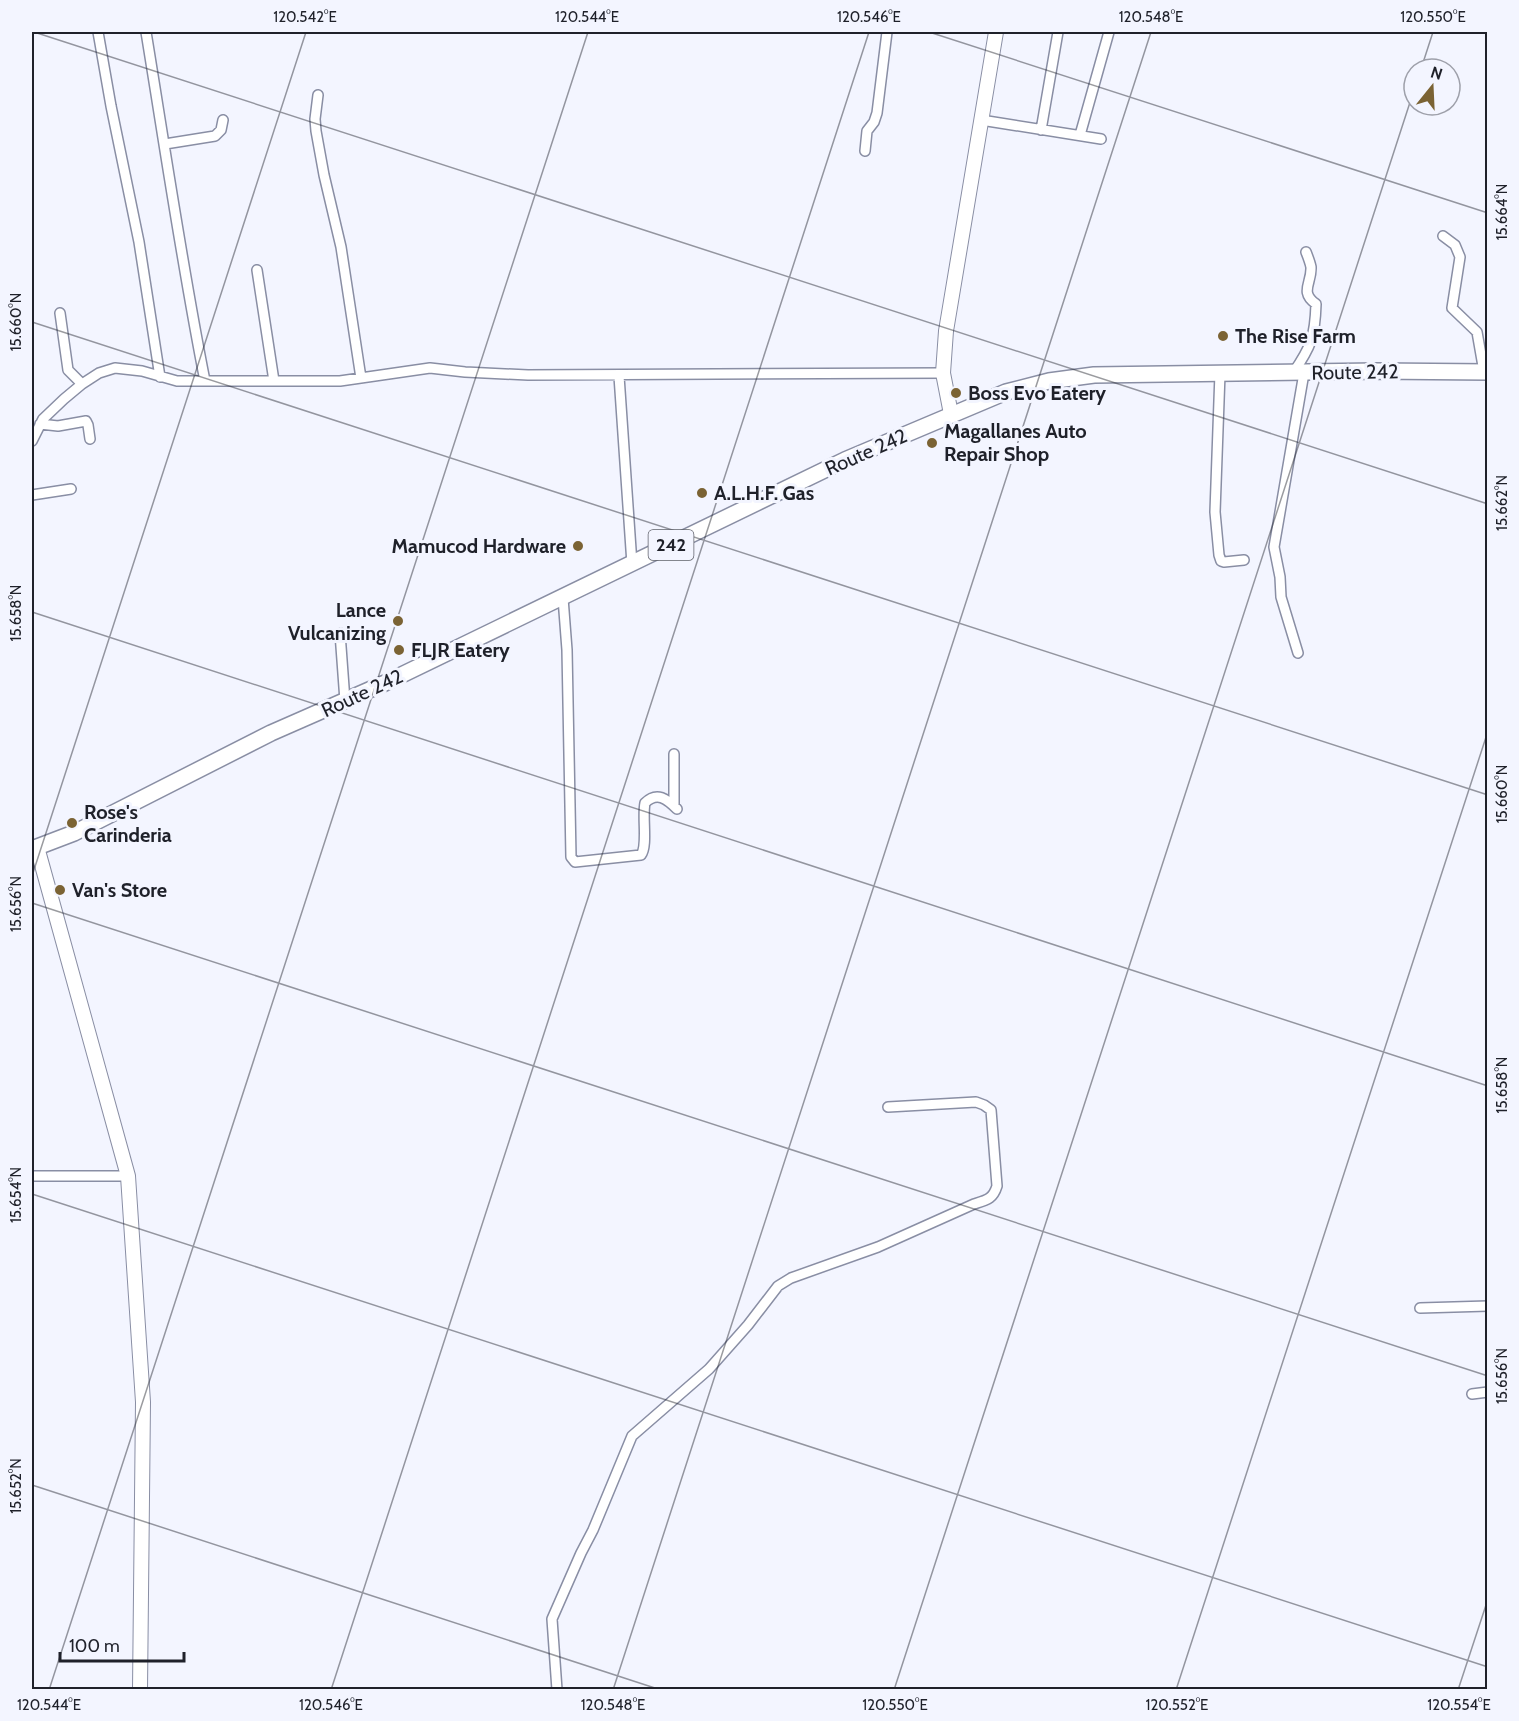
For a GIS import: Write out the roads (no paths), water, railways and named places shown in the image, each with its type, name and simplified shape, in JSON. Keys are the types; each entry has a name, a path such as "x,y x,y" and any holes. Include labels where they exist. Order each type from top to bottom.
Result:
{"main road":[{"name":"Route 242","path":"34,848 74,833 271,733 345,701 845,460 1006,392 1071,377 1115,374 1483,372"}],"street":[{"path":"98,32 139,242 160,377"},
{"path":"146,32 184,272 205,381"},
{"path":"865,151 867,131 877,113 887,32"},
{"path":"951,414 943,373 946,331 996,32"},
{"path":"1041,130 1058,32"},
{"path":"1080,135 1109,32"},
{"path":"318,95 316,131 341,247 361,378"},
{"path":"165,144 215,136 221,130 223,120"},
{"path":"981,120 1101,139"},
{"path":"1443,236 1455,245 1460,257 1452,308 1479,338 1483,372"},
{"path":"1298,653 1281,597 1280,576 1274,547 1298,373 1310,348 1316,314 1316,304 1309,299 1307,292 1311,265 1306,252"},
{"path":"257,270 274,381"},
{"path":"60,313 68,370 82,384"},
{"path":"32,441 47,414 82,384 99,373 115,368 142,371 177,381 321,381 430,368 507,374 619,376 943,373"},
{"path":"1220,373 1215,512 1219,555 1221,561 1224,562 1244,560"},
{"path":"619,376 632,564"},
{"path":"40,424 58,426 86,421 90,439"},
{"path":"32,495 71,489"},
{"path":"563,597 567,650 571,857 576,862 641,855 645,850 643,827 645,803 655,796 676,807 674,754"},
{"path":"340,633 345,701"},
{"path":"34,848 128,1176 143,1402 140,1689"},
{"path":"557,1689 552,1619 593,1530 632,1436 709,1369 748,1325 778,1286 791,1278 878,1247 995,1195 997,1186 991,1110 976,1102 888,1107"},
{"path":"32,1176 128,1176"},
{"path":"1420,1308 1488,1306"},
{"path":"1472,1394 1488,1392"}],"place":[{"name":"The Rise Farm","path":"1223,336"},
{"name":"Boss Evo Eatery","path":"956,393"},
{"name":"Magallanes Auto Repair Shop","path":"932,443"},
{"name":"A.L.H.F. Gas","path":"702,493"},
{"name":"Mamucod Hardware","path":"578,546"},
{"name":"Lance Vulcanizing","path":"398,621"},
{"name":"FLJR Eatery","path":"399,650"},
{"name":"Rose's Carinderia","path":"72,823"},
{"name":"Van's Store","path":"60,890"}]}
